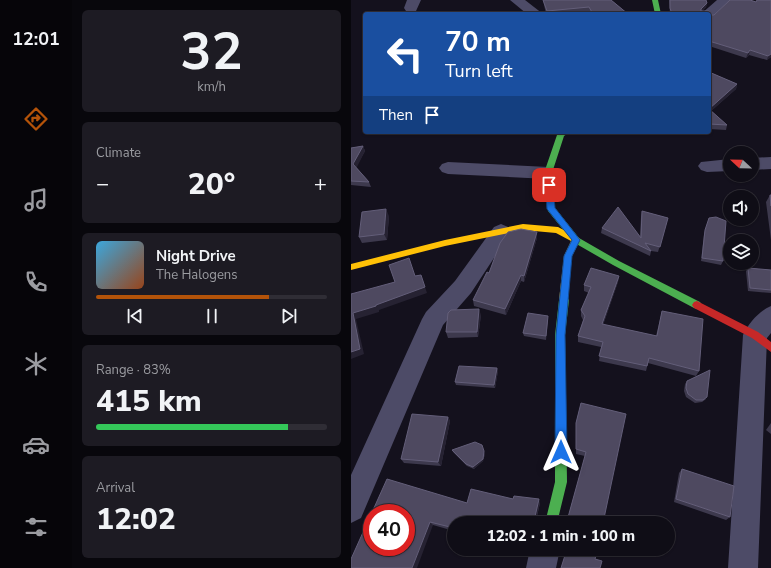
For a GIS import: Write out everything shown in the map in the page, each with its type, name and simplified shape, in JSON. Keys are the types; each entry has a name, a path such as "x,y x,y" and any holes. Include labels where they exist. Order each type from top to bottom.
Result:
{"street":[{"path":"517,0 533,12"},
{"path":"655,0 658,12"},
{"path":"710,12 725,0"},
{"path":"562,134 548,173 551,209 576,240"},
{"path":"759,163 771,162"},
{"path":"707,166 723,165"},
{"path":"448,168 548,173"},
{"path":"351,267 445,243 523,227 558,230 616,263 766,333 743,568"},
{"path":"351,508 434,319 463,287 501,232"},
{"path":"553,516 561,482 560,335 568,256 576,240"},
{"path":"541,568 544,556"}],"building":[{"path":"543,0 611,0 626,12 592,12 589,7 547,11"},
{"path":"670,0 706,0 707,3 701,11 709,12 671,12"},
{"path":"730,0 750,0 756,2 757,0 771,0 771,54 768,56 750,50 748,53 711,42 711,15 714,15"},
{"path":"711,73 737,84 711,107"},
{"path":"711,111 727,125 711,124"},
{"path":"363,146 353,164 369,182 351,181 351,148"},
{"path":"618,207 641,238 642,211 668,218 660,247 645,243 651,251 602,228"},
{"path":"386,209 384,234 359,237 362,212"},
{"path":"716,217 723,220 723,226 726,226 725,234 723,234 723,261 702,258 705,230 709,218"},
{"path":"521,229 537,232 524,276 521,275 505,309 473,300 487,272 489,273 500,243 508,232"},
{"path":"409,258 415,276 421,275 425,287 376,306 353,313 360,349 351,352 351,294 395,282 389,265"},
{"path":"591,268 619,276 602,324 657,336 662,311 703,319 699,371 649,358 647,366 599,356 603,342 578,336 585,316 581,310 591,287 584,285"},
{"path":"748,270 771,270 771,290 750,288"},
{"path":"479,309 477,332 446,332 448,313 451,310"},
{"path":"528,313 548,316 546,336 523,333"},
{"path":"459,366 497,368 494,385 455,382"},
{"path":"710,370 707,397 703,400 696,400 688,394 686,388 687,381"},
{"path":"581,403 626,414 604,516 568,516 586,452 576,449 576,423"},
{"path":"412,414 448,417 438,462 401,459"},
{"path":"475,442 482,445 484,451 483,459 473,467 466,464 452,450"},
{"path":"682,469 734,486 730,517 676,499"},
{"path":"387,479 467,503 471,489 513,499 514,496 539,499 535,516 447,516 447,526 430,522 412,568 351,568 351,559 363,532 363,556 415,556 415,504 376,504"},
{"path":"565,556 596,556 595,559 602,561 600,568 561,568"}],"traffic: fast":[{"path":"655,0 658,12"},
{"path":"563,134 561,135 548,173 551,209 576,240 616,263 697,305"},
{"path":"553,516 561,482 560,335 564,300"}],"traffic: slow":[{"path":"351,267 445,243 523,227 558,230 576,240 568,256 564,300"}],"traffic: jam":[{"path":"697,305 755,335 771,348"}],"route":[{"path":"549,185 551,209 576,240 568,256 560,335 561,452"}]}
